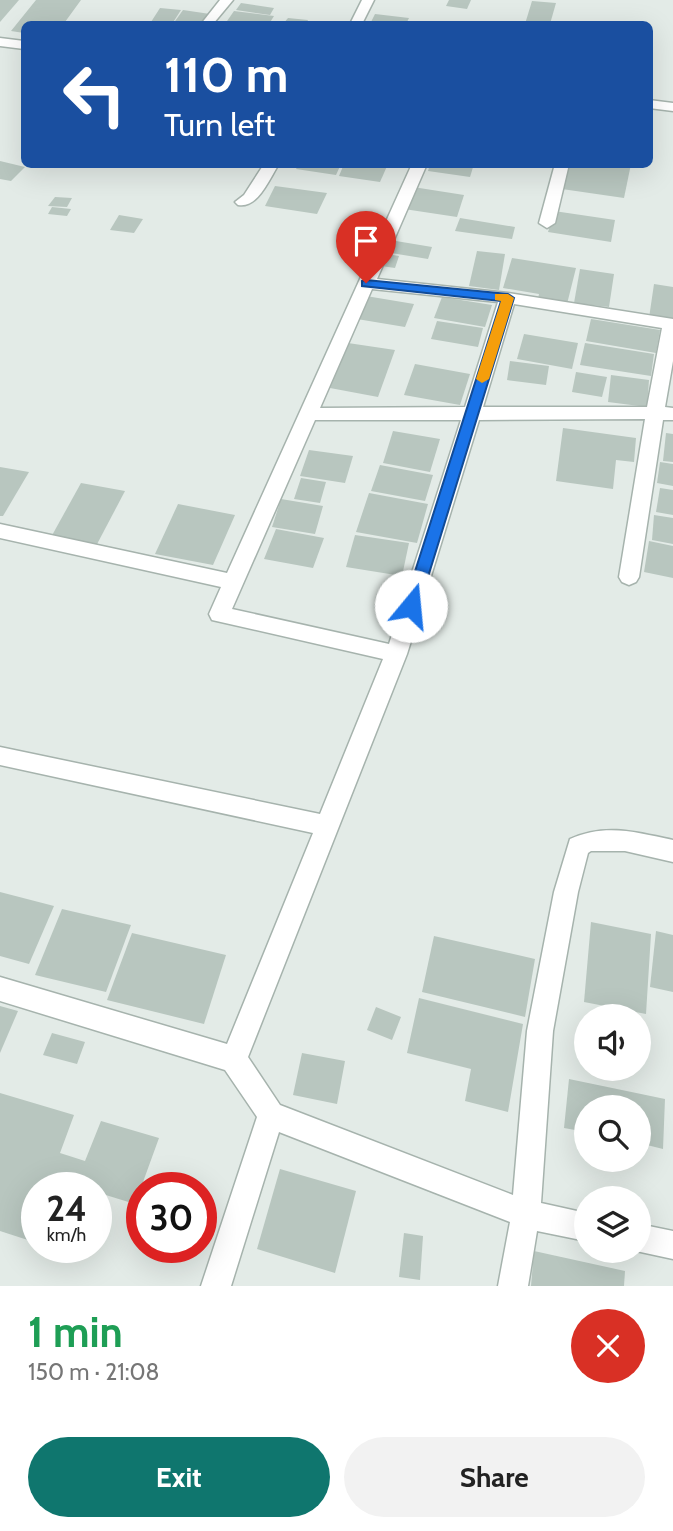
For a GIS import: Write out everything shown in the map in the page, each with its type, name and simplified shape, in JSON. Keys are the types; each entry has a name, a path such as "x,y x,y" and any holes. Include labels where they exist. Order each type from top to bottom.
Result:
{"street":[{"path":"210,21 227,0"},
{"path":"358,21 368,0"},
{"path":"0,42 21,45"},
{"path":"653,104 673,107"},
{"path":"243,202 249,198 269,168"},
{"path":"396,654 219,614 418,168"},
{"path":"547,223 561,168"},
{"path":"366,283 508,298 672,324 664,413 634,536 629,577"},
{"path":"234,1059 396,654 508,298"},
{"path":"308,414 664,413"},
{"path":"0,531 232,582"},
{"path":"0,756 327,826"},
{"path":"513,1286 526,1214 540,1031 566,892 578,846 588,839 627,841 673,851"},
{"path":"0,989 234,1059 271,1115 526,1214 574,1224"},
{"path":"216,1286 271,1115"},
{"path":"651,1240 673,1245"}],"building":[{"path":"0,0 19,0 0,22"},
{"path":"36,0 81,0 66,21 21,21 21,33 11,31"},
{"path":"449,0 471,0 467,9 446,6"},
{"path":"532,1 556,3 551,21 526,21"},
{"path":"241,3 274,8 270,15 236,10"},
{"path":"160,8 181,10 174,21 152,21"},
{"path":"183,10 210,14 205,21 175,21"},
{"path":"234,11 274,16 271,21 227,21"},
{"path":"375,14 409,18 408,21 372,21"},
{"path":"288,18 308,20 308,21 286,21"},
{"path":"0,161 24,168 11,181 0,179"},
{"path":"297,168 339,168 336,175"},
{"path":"342,168 386,168 380,182 339,176"},
{"path":"429,168 473,168 470,177 428,171"},
{"path":"568,168 630,168 624,198 562,189"},
{"path":"275,186 327,193 317,214 265,206"},
{"path":"413,187 464,195 457,217 404,209"},
{"path":"55,197 72,198 67,207 48,206"},
{"path":"52,207 71,209 67,216 48,214"},
{"path":"554,211 615,220 611,242 548,232"},
{"path":"119,215 143,219 134,233 110,230"},
{"path":"460,218 515,227 512,239 455,231"},
{"path":"390,240 432,247 428,259 385,252"},
{"path":"477,251 505,254 499,290 469,286"},
{"path":"386,254 399,256 395,268 381,266"},
{"path":"512,258 576,268 567,304 538,299 539,294 503,288"},
{"path":"580,269 614,274 609,307 574,303"},
{"path":"654,284 673,287 673,322 649,318"},
{"path":"366,296 414,304 405,327 357,319"},
{"path":"442,297 492,305 485,327 434,318"},
{"path":"591,319 660,330 656,353 586,341"},
{"path":"437,321 483,328 478,347 431,339"},
{"path":"524,334 578,343 572,369 517,359"},
{"path":"348,343 395,350 378,397 330,388"},
{"path":"585,343 654,354 651,376 580,365"},
{"path":"510,361 549,366 546,385 507,380"},
{"path":"415,364 470,374 460,405 404,395"},
{"path":"576,372 607,377 602,397 572,392"},
{"path":"611,375 649,380 647,407 608,402"},
{"path":"563,428 636,438 634,462 616,460 613,489 556,481"},
{"path":"393,431 440,439 430,472 383,463"},
{"path":"666,433 673,434 673,462 663,461"},
{"path":"309,450 353,456 345,483 300,476"},
{"path":"660,462 673,464 673,486 657,483"},
{"path":"380,465 433,475 425,501 371,491"},
{"path":"0,467 29,472 3,516 0,516"},
{"path":"301,478 326,482 320,503 294,499"},
{"path":"81,483 125,491 95,548 50,539"},
{"path":"660,488 673,490 673,515 656,512"},
{"path":"369,493 428,504 417,543 356,532"},
{"path":"281,499 323,506 315,534 272,527"},
{"path":"178,504 235,515 213,565 155,554"},
{"path":"654,515 673,518 673,544 652,540"},
{"path":"276,529 324,538 313,568 264,559"},
{"path":"355,535 409,543 402,576 346,567"},
{"path":"649,541 673,546 673,578 644,572"},
{"path":"0,892 54,906 29,964 0,956"},
{"path":"62,909 131,925 106,992 35,975"},
{"path":"591,922 651,934 647,1004 584,1002"},
{"path":"656,931 673,935 673,992 650,987"},
{"path":"132,933 226,955 204,1024 107,1000"},
{"path":"434,936 535,959 525,1017 422,992"},
{"path":"419,998 523,1024 508,1112 465,1101 471,1069 407,1053"},
{"path":"0,1006 18,1011 0,1053"},
{"path":"376,1007 401,1017 392,1040 367,1030"},
{"path":"52,1033 85,1042 77,1064 43,1055"},
{"path":"302,1053 345,1061 337,1104 293,1095"},
{"path":"569,1079 646,1095 574,1095 574,1130 564,1128"},
{"path":"0,1093 74,1115 60,1153 85,1161 101,1121 159,1138 147,1172 126,1172 126,1201 112,1197 112,1172 21,1172 21,1238 0,1231"},
{"path":"651,1096 665,1099 663,1149 651,1146"},
{"path":"280,1169 356,1191 335,1273 257,1249"},
{"path":"404,1233 423,1236 420,1280 399,1277"},
{"path":"534,1251 574,1260 574,1263 589,1263 625,1271 624,1286 531,1286"}],"slow traffic":[{"path":"482,379 508,298 500,297"}],"route":[{"path":"366,283 508,298 411,606"}]}
